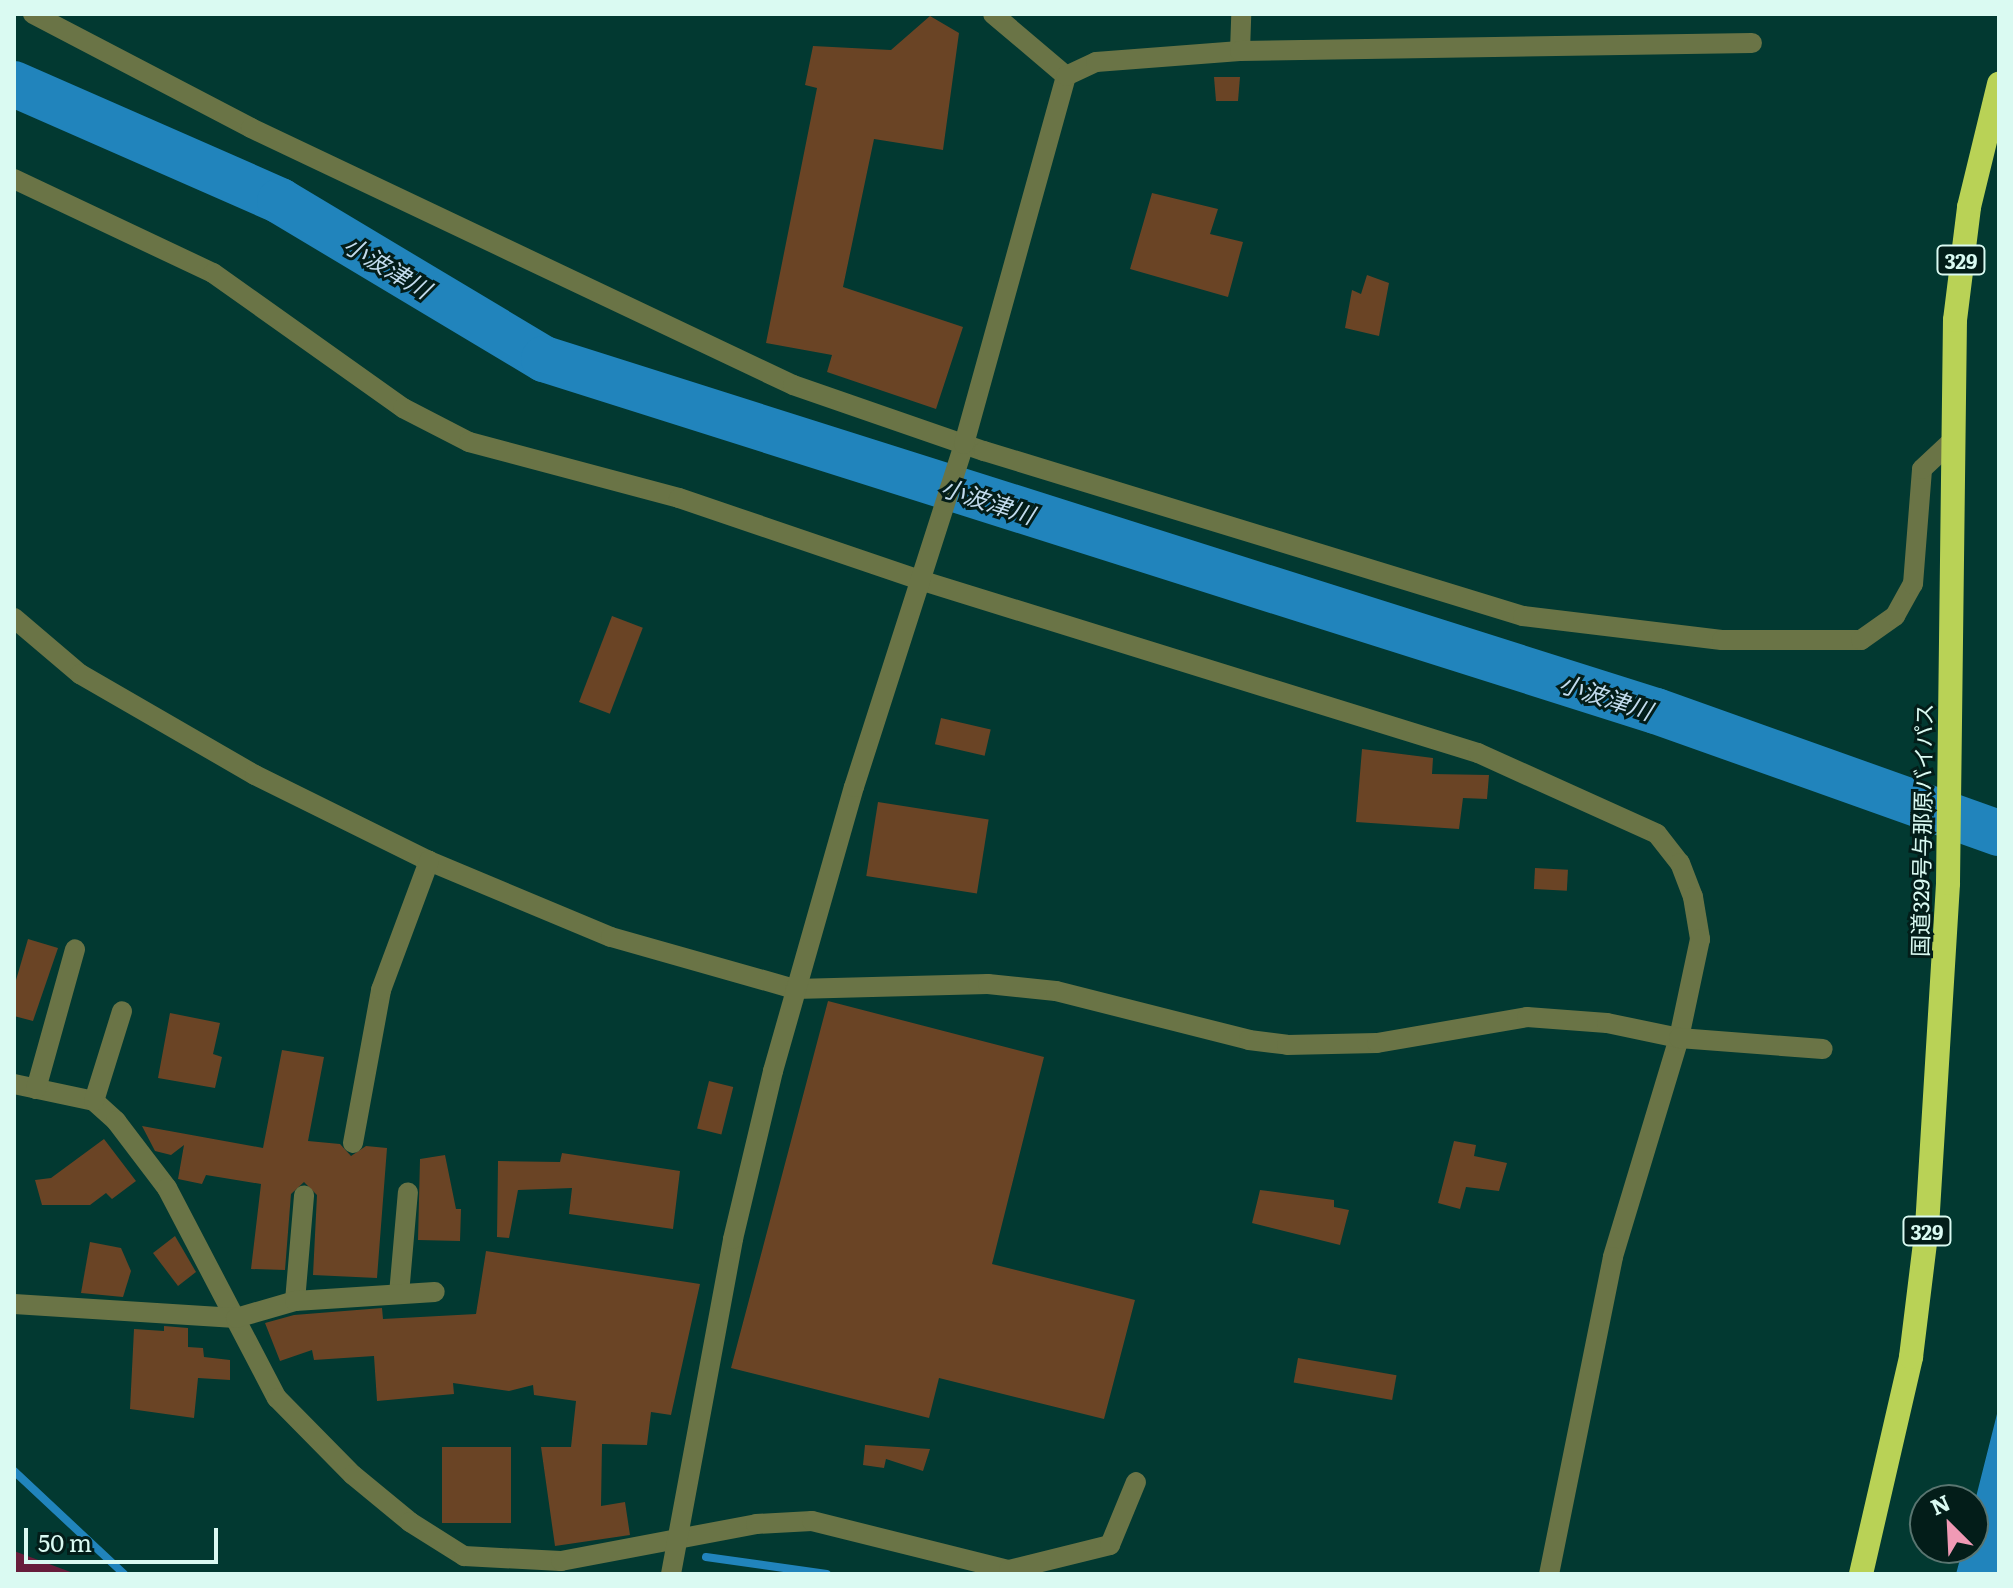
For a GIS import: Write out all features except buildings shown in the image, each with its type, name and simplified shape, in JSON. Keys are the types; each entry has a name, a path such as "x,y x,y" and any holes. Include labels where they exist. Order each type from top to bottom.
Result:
{"highway":[{"name":"国道329号与那原バイパス","path":"1861,1574 1898,1427 1920,1292 1937,1113 1948,883 1952,441 1961,264 1999,84"}],"street":[{"path":"33,14 265,135 746,364 961,454 1523,616 1722,640 1840,644 1878,631 1901,606 1913,584 1922,469 1952,441"},
{"path":"993,14 1066,76"},
{"path":"1240,51 1241,14"},
{"path":"671,1574 733,1239 795,989 932,552 1066,76 1096,62 1240,51 1752,43"},
{"path":"14,179 213,273 403,408 469,442 679,498 923,581 1478,753 1657,834 1680,863 1693,897 1700,939 1679,1038 1613,1257 1549,1574"},
{"path":"14,618 80,674 255,775 429,861 611,937 795,989 988,984 1056,991 1249,1040 1287,1045 1377,1043 1527,1017 1607,1023 1679,1038 1823,1049"},
{"path":"353,1143 381,990 429,861"},
{"path":"36,1089 75,949"},
{"path":"94,1101 122,1011"},
{"path":"14,1084 94,1101 116,1121 167,1188 277,1398 376,1494 464,1556 561,1561 676,1543 756,1524 812,1521 1009,1570 1110,1545 1136,1482"},
{"path":"399,1294 408,1192"},
{"path":"295,1301 304,1195"},
{"path":"14,1304 236,1318 295,1301 435,1292"}],"shaded area":[{"path":"14,1551 76,1574 14,1574"}],"water":[{"path":"1999,1406 1999,1574 1956,1574 1959,1564 1989,1564 1989,1484 1979,1484"}],"waterway":[{"name":"小波津川","path":"14,84 280,201 544,359 1656,711 1999,833"},
{"path":"14,1471 124,1574"},
{"path":"706,1557 827,1574"}]}
